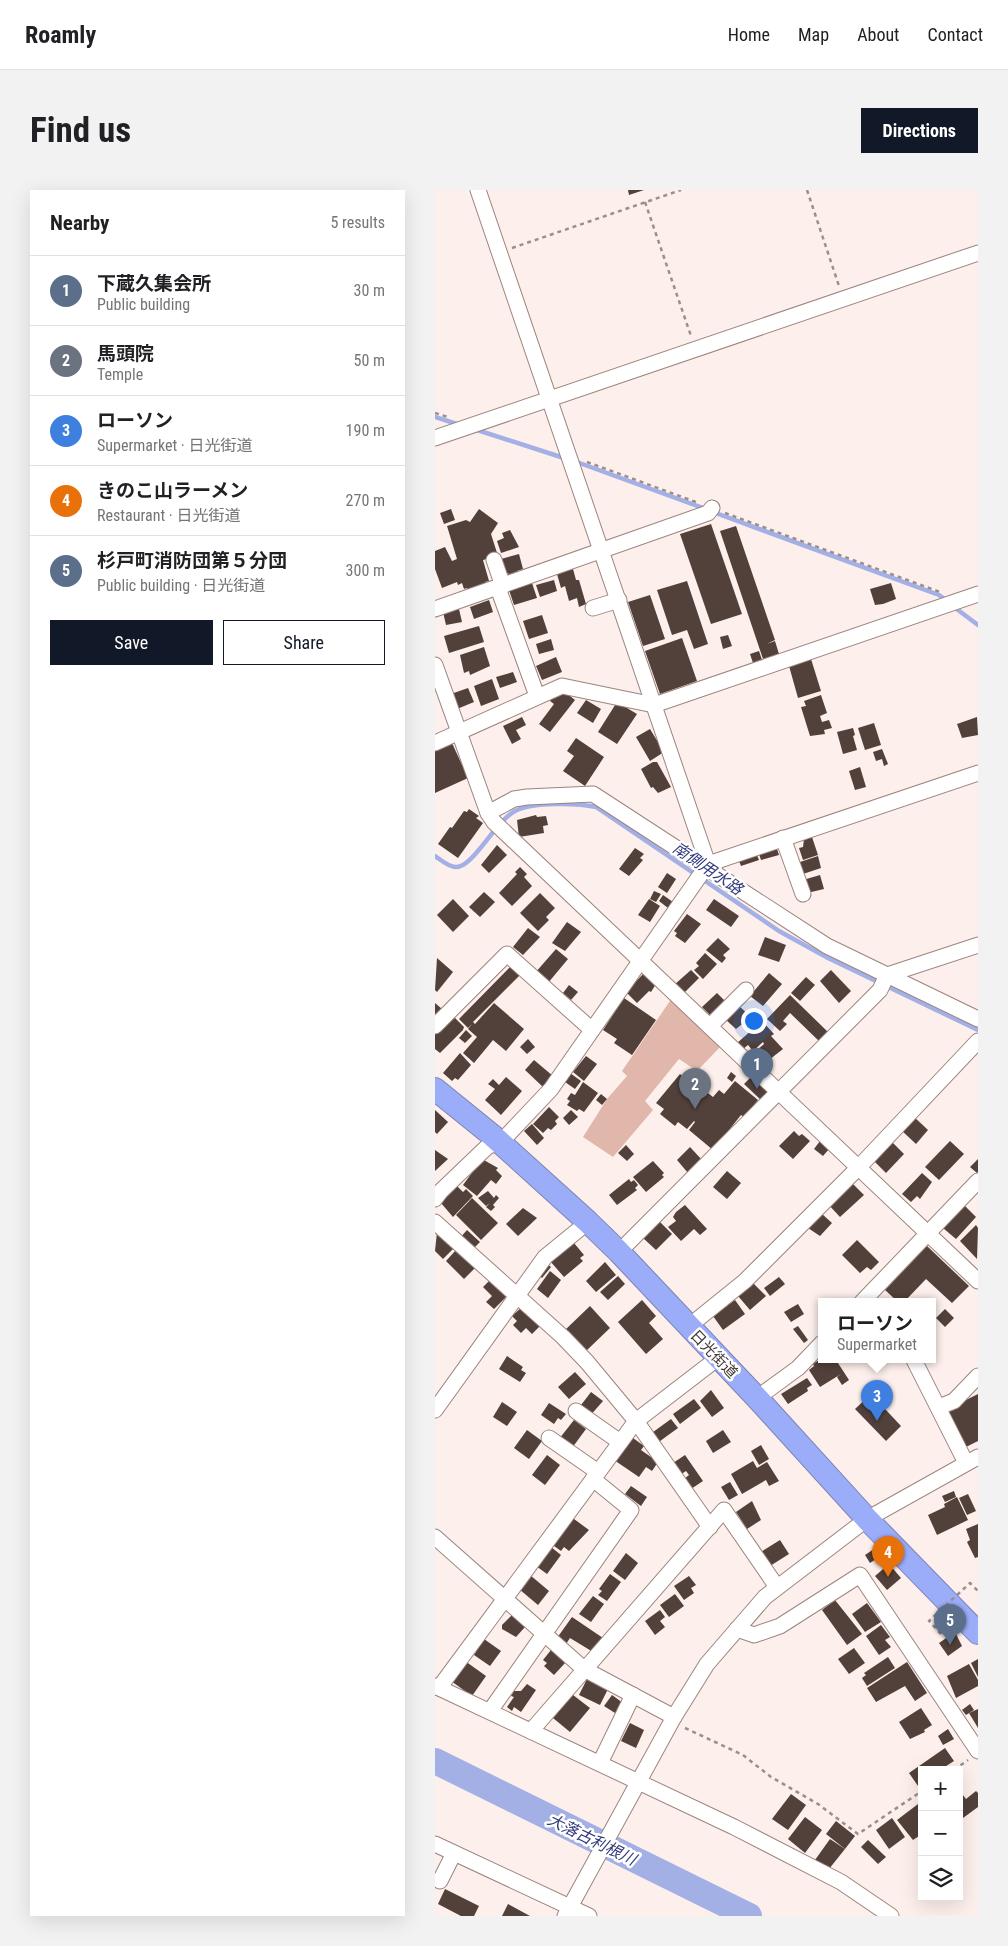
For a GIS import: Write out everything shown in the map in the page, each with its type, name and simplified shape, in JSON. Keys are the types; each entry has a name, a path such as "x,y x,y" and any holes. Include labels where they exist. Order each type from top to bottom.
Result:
{"highway":[{"name":"日光街道","path":"435,1089 500,1143 619,1252 757,1398 867,1520 978,1633"}],"street":[{"path":"478,190 654,705 702,871"},
{"path":"435,438 978,253"},
{"path":"435,609 708,513 712,508"},
{"path":"494,560 500,587 537,696"},
{"path":"435,743 562,686 654,705 978,594"},
{"path":"593,608 619,600"},
{"path":"435,665 459,733 495,822 978,1282"},
{"path":"435,1199 441,1191 489,1146 500,1143 551,1089 702,871 783,838 978,773"},
{"path":"495,822 513,799 593,794 702,871 884,982 978,1019"},
{"path":"783,838 803,894"},
{"path":"619,1252 884,982 978,945"},
{"path":"435,1026 507,954 592,1030"},
{"path":"710,1026 746,990"},
{"path":"688,1327 745,1281 858,1168 978,1041"},
{"path":"866,1298 978,1181"},
{"path":"435,1222 563,1337 587,1362 635,1421 710,1527"},
{"path":"435,1410 545,1257 588,1222"},
{"path":"757,1398 798,1368 818,1347"},
{"path":"718,1358 635,1421 437,1687 639,1781 841,1882 891,1916"},
{"path":"568,1911 673,1720 707,1664 737,1628 777,1587 867,1520 972,1460 939,1407 916,1363"},
{"path":"939,1407 953,1401 978,1376"},
{"path":"575,1411 620,1442"},
{"path":"490,1711 631,1510 595,1476 549,1438"},
{"path":"531,1731 723,1510 777,1587"},
{"path":"435,1536 584,1669 673,1720"},
{"path":"737,1628 754,1635 781,1626 860,1575 974,1755"},
{"path":"600,1763 633,1696"},
{"path":"435,1844 568,1911 589,1916"},
{"path":"440,1881 454,1853"}],"path":[{"path":"499,253 681,190"},
{"path":"807,190 844,299"},
{"path":"645,202 696,350"},
{"path":"569,455 947,594 950,604"},
{"path":"941,1634 929,1621 971,1583 978,1590"},
{"path":"673,1720 743,1755 771,1776 818,1804 858,1834 918,1795"},
{"path":"959,1766 974,1755"}],"shaded area":[{"path":"672,998 721,1046 697,1071 679,1059 645,1101 653,1110 613,1157 583,1137 607,1099 627,1076 622,1071"}],"building":[{"path":"628,190 644,190 629,195"},
{"path":"451,509 455,520 444,524 440,513"},
{"path":"479,509 498,523 491,534 498,556 483,560 489,581 485,582 487,586 468,592 467,588 464,589 462,583 458,585 457,582 442,588 435,569 435,551 445,547 452,561 457,559 447,526 466,520 470,522"},
{"path":"711,524 742,614 711,624 680,534"},
{"path":"736,526 775,640 767,644 775,641 779,654 763,659 720,531"},
{"path":"510,530 519,547 501,553 497,541 504,538 502,533"},
{"path":"519,554 523,569 517,571 518,574 509,577 508,573 505,574 501,559"},
{"path":"573,569 576,580 579,580 586,604 579,607 577,598 569,601 565,586 561,588 557,574"},
{"path":"554,580 557,591 540,597 536,585"},
{"path":"687,581 708,644 694,649 687,630 672,635 657,590"},
{"path":"532,583 537,598 514,605 509,590"},
{"path":"891,583 896,599 875,605 870,589"},
{"path":"650,595 665,639 643,646 628,602"},
{"path":"489,600 493,612 474,619 470,607"},
{"path":"459,609 462,622 446,625 443,612"},
{"path":"542,615 548,633 529,639 523,621"},
{"path":"479,626 484,642 449,653 444,636"},
{"path":"728,635 732,646 723,649 720,637"},
{"path":"682,638 697,681 660,694 645,651"},
{"path":"551,639 554,650 539,654 536,644"},
{"path":"484,647 490,666 470,675 469,671 464,673 460,655"},
{"path":"759,651 762,660 753,663 750,654"},
{"path":"556,657 562,672 542,680 536,666"},
{"path":"811,659 821,691 798,698 789,666"},
{"path":"513,672 517,682 500,688 496,677"},
{"path":"492,679 499,699 481,706 474,686"},
{"path":"468,688 474,702 457,709 451,694"},
{"path":"560,688 575,700 550,732 539,724 554,704 550,701"},
{"path":"821,695 827,713 820,716 822,722 829,720 832,728 824,730 825,734 810,736 801,707 806,706 804,701"},
{"path":"586,700 601,709 593,723 577,713"},
{"path":"617,702 637,714 617,744 598,732"},
{"path":"522,717 526,725 516,730 521,739 512,744 503,726"},
{"path":"977,717 978,735 962,738 957,724"},
{"path":"874,723 881,745 865,750 858,728"},
{"path":"853,728 857,750 843,754 837,732"},
{"path":"650,729 664,752 650,761 636,737"},
{"path":"576,738 604,757 585,786 563,771 574,756 567,751"},
{"path":"452,743 468,778 435,793 435,751"},
{"path":"882,749 888,764 884,766 882,759 876,761 873,752"},
{"path":"653,762 657,762 671,787 658,793 653,787 651,788 641,769"},
{"path":"860,767 866,787 855,790 849,771"},
{"path":"469,809 479,816 476,818 483,823 458,858 438,844 464,811 467,812"},
{"path":"536,815 537,817 546,816 548,825 543,826 544,833 519,837 517,820"},
{"path":"812,837 818,855 803,860 799,848 803,847 804,839"},
{"path":"497,845 507,855 489,873 481,865"},
{"path":"635,848 644,854 640,858 643,860 629,876 619,869"},
{"path":"777,849 779,855 761,860 759,854"},
{"path":"757,855 759,860 741,866 739,861"},
{"path":"818,856 821,868 800,875 797,863"},
{"path":"520,867 527,874 524,877 532,886 512,906 499,893 517,874 515,872"},
{"path":"667,873 676,879 667,893 658,887"},
{"path":"820,875 824,889 807,893 803,880"},
{"path":"654,891 661,894 656,902 650,899"},
{"path":"484,892 495,902 480,917 469,907"},
{"path":"540,893 555,908 546,917 549,920 538,931 520,913"},
{"path":"663,895 673,902 668,908 659,901"},
{"path":"453,899 469,916 453,932 437,915"},
{"path":"649,899 660,906 650,922 638,915"},
{"path":"714,899 739,916 731,927 706,910"},
{"path":"687,914 701,924 685,943 675,936 677,933 674,931"},
{"path":"567,922 581,932 565,951 552,943"},
{"path":"528,928 540,937 523,955 513,947"},
{"path":"765,937 786,945 779,962 758,955"},
{"path":"718,938 730,949 723,955 726,958 722,963 706,950"},
{"path":"556,949 568,959 548,983 535,973"},
{"path":"705,953 717,964 703,979 694,970 699,966 696,963"},
{"path":"437,958 453,972 437,992 435,990"},
{"path":"511,966 520,975 473,1022 475,1024 494,1003 524,1029 506,1051 493,1040 474,1063 463,1053 477,1037 468,1029 472,1024 468,1028 459,1019"},
{"path":"691,970 699,978 683,994 674,985"},
{"path":"831,970 851,991 839,1003 820,981"},
{"path":"644,973 656,984 651,992 649,991 637,1003 626,992"},
{"path":"769,973 782,984 763,1006 750,996"},
{"path":"806,977 815,985 800,1001 791,993"},
{"path":"569,985 578,992 571,1000 563,993"},
{"path":"717,993 726,1002 711,1016 702,1007"},
{"path":"790,995 829,1033 820,1042 790,1013 783,1021 787,1024 780,1031 767,1019"},
{"path":"624,998 656,1020 632,1055 614,1043 617,1039 603,1030"},
{"path":"435,1003 442,1009 435,1017"},
{"path":"738,1005 751,1017 736,1029 725,1019"},
{"path":"453,1016 464,1027 463,1030 440,1053 435,1049 435,1034"},
{"path":"762,1021 774,1034 771,1036 783,1049 765,1063 755,1052 764,1044 763,1042 753,1051 748,1045 742,1050 736,1044"},
{"path":"466,1030 472,1036 465,1043 459,1038"},
{"path":"528,1039 535,1047 527,1054 520,1047"},
{"path":"460,1053 471,1065 458,1080 455,1078 452,1081 443,1073"},
{"path":"586,1056 597,1064 584,1081 573,1072"},
{"path":"534,1060 553,1076 543,1087 525,1070"},
{"path":"731,1072 736,1076 732,1082 727,1078"},
{"path":"570,1073 581,1081 575,1089 565,1082"},
{"path":"680,1074 698,1089 699,1086 713,1097 719,1090 724,1094 735,1081 758,1100 744,1117 741,1115 713,1150 689,1130 694,1121 687,1129 678,1122 675,1126 660,1114 664,1109 656,1103"},
{"path":"506,1077 522,1091 501,1115 485,1100 495,1089 488,1084 493,1079 499,1085"},
{"path":"751,1077 769,1093 762,1101 744,1084"},
{"path":"583,1082 598,1093 584,1112 579,1109 577,1111 567,1105 570,1101 567,1099 571,1093 575,1095"},
{"path":"601,1094 607,1099 602,1105 596,1100"},
{"path":"549,1107 559,1117 555,1121 557,1124 551,1130 548,1128 543,1133 533,1124"},
{"path":"435,1110 448,1122 437,1134 435,1132"},
{"path":"571,1110 578,1117 569,1125 563,1118"},
{"path":"912,1115 928,1130 916,1144 900,1129"},
{"path":"532,1124 544,1138 537,1145 524,1131"},
{"path":"794,1131 799,1136 802,1134 810,1141 793,1159 779,1146"},
{"path":"820,1141 829,1149 823,1156 814,1149"},
{"path":"950,1141 964,1154 939,1180 925,1167"},
{"path":"892,1142 904,1154 886,1173 873,1160"},
{"path":"626,1145 634,1154 627,1161 618,1153"},
{"path":"690,1147 702,1160 688,1173 677,1160"},
{"path":"435,1150 448,1159 435,1171"},
{"path":"482,1159 498,1168 496,1170 502,1176 496,1184 491,1180 477,1196 463,1185"},
{"path":"978,1159 978,1172 977,1173 970,1167"},
{"path":"653,1161 664,1173 662,1175 664,1177 646,1192 633,1177"},
{"path":"727,1171 741,1183 727,1199 713,1187"},
{"path":"922,1173 932,1182 920,1199 917,1196 911,1202 902,1194"},
{"path":"629,1179 631,1182 634,1180 638,1185 635,1188 637,1190 617,1205 609,1195"},
{"path":"850,1181 864,1195 840,1217 827,1203"},
{"path":"457,1186 463,1192 466,1189 473,1196 453,1217 441,1203"},
{"path":"488,1191 494,1198 496,1195 499,1198 491,1211 486,1207 490,1203 486,1206 478,1198"},
{"path":"472,1198 498,1223 481,1240 456,1215"},
{"path":"685,1205 707,1229 700,1235 694,1229 681,1241 668,1227 676,1221 673,1217 676,1212"},
{"path":"964,1205 976,1217 956,1239 943,1228"},
{"path":"523,1208 537,1218 518,1236 506,1224"},
{"path":"822,1214 832,1223 820,1236 808,1228"},
{"path":"659,1221 672,1234 656,1250 643,1238"},
{"path":"976,1225 978,1228 977,1259 960,1241"},
{"path":"467,1230 480,1242 472,1250 459,1239"},
{"path":"437,1232 454,1248 443,1259 435,1251"},
{"path":"857,1240 879,1262 871,1270 867,1267 860,1273 842,1255"},
{"path":"574,1243 584,1255 580,1258 583,1261 564,1277 550,1261"},
{"path":"927,1246 969,1286 952,1303 926,1279 908,1298 894,1298 885,1290"},
{"path":"456,1250 475,1268 464,1279 446,1261"},
{"path":"605,1262 616,1275 596,1292 586,1281"},
{"path":"546,1263 551,1267 542,1278 537,1274"},
{"path":"550,1271 561,1280 548,1298 537,1289"},
{"path":"618,1276 625,1284 608,1300 600,1292"},
{"path":"779,1277 785,1284 770,1296 764,1288"},
{"path":"489,1281 506,1297 494,1309 486,1302 492,1296 483,1287"},
{"path":"753,1283 766,1296 750,1310 738,1296"},
{"path":"642,1300 656,1316 649,1323 663,1339 646,1354 618,1322"},
{"path":"735,1300 745,1314 723,1330 713,1316"},
{"path":"798,1304 804,1314 791,1322 784,1312"},
{"path":"590,1306 610,1328 585,1352 564,1331"},
{"path":"522,1307 540,1326 532,1334 526,1328 521,1333 513,1325 517,1321 512,1316"},
{"path":"945,1309 954,1318 945,1327 936,1318"},
{"path":"798,1326 808,1340 804,1343 793,1329"},
{"path":"507,1356 523,1367 521,1370 526,1373 520,1382 499,1369"},
{"path":"818,1361 818,1363 838,1363 849,1380 842,1385 837,1377 841,1374 820,1387 809,1370 814,1366 813,1364"},
{"path":"575,1372 586,1384 569,1399 558,1387"},
{"path":"807,1378 812,1385 807,1388 808,1391 788,1404 781,1394"},
{"path":"711,1390 724,1408 712,1417 700,1401"},
{"path":"591,1392 603,1401 589,1417 578,1409"},
{"path":"871,1394 901,1426 886,1441 855,1409"},
{"path":"978,1394 978,1441 966,1447 946,1410"},
{"path":"694,1399 701,1408 680,1424 673,1414"},
{"path":"502,1402 517,1412 507,1426 493,1417"},
{"path":"549,1403 566,1414 561,1420 558,1418 554,1424 541,1415"},
{"path":"671,1419 678,1428 656,1444 649,1435"},
{"path":"574,1420 586,1429 572,1448 559,1439"},
{"path":"527,1430 542,1441 529,1459 514,1448"},
{"path":"723,1430 731,1442 713,1453 706,1441"},
{"path":"633,1438 644,1446 641,1450 658,1462 652,1471 646,1467 639,1477 614,1460"},
{"path":"761,1445 769,1459 759,1465 751,1451"},
{"path":"547,1455 560,1465 545,1485 532,1475"},
{"path":"685,1455 703,1481 691,1489 684,1479 689,1475 686,1471 680,1475 673,1463"},
{"path":"753,1461 757,1468 767,1462 779,1481 769,1486 766,1480 742,1494 731,1474"},
{"path":"730,1482 738,1495 729,1500 721,1487"},
{"path":"631,1486 647,1497 641,1506 625,1494"},
{"path":"954,1491 956,1497 945,1502 942,1496"},
{"path":"968,1494 976,1511 967,1515 959,1498"},
{"path":"957,1497 968,1520 937,1535 928,1515 945,1507 944,1504"},
{"path":"752,1501 761,1520 747,1529 736,1512"},
{"path":"570,1516 589,1530 569,1551 564,1547 561,1551 550,1543"},
{"path":"978,1524 978,1557 975,1558 967,1542 970,1540 966,1529"},
{"path":"780,1540 789,1554 770,1566 761,1552"},
{"path":"551,1547 561,1555 547,1574 536,1566"},
{"path":"874,1549 879,1557 870,1563 865,1555"},
{"path":"626,1553 638,1563 625,1580 613,1571"},
{"path":"889,1564 901,1578 887,1590 875,1576"},
{"path":"610,1574 621,1582 607,1601 598,1595 602,1591 599,1589"},
{"path":"530,1575 549,1591 538,1605 519,1589"},
{"path":"689,1576 696,1585 691,1588 694,1593 684,1600 674,1586"},
{"path":"675,1594 684,1606 669,1617 660,1605"},
{"path":"593,1596 604,1604 591,1622 579,1614"},
{"path":"835,1600 862,1634 847,1645 822,1610"},
{"path":"867,1603 881,1622 865,1632 852,1614"},
{"path":"660,1610 665,1617 660,1621 665,1627 655,1635 645,1621"},
{"path":"512,1615 525,1627 516,1637 502,1629 502,1625"},
{"path":"572,1617 603,1638 593,1652 570,1638 566,1644 557,1638"},
{"path":"881,1625 890,1637 885,1640 891,1647 879,1655 866,1636"},
{"path":"955,1632 962,1646 948,1656 939,1643"},
{"path":"484,1639 501,1651 490,1666 474,1655"},
{"path":"854,1648 865,1663 849,1674 838,1659"},
{"path":"551,1650 565,1663 554,1675 544,1666 547,1663 543,1660"},
{"path":"888,1657 895,1668 867,1686 862,1678 866,1675 864,1673"},
{"path":"978,1659 978,1677 971,1663"},
{"path":"465,1661 486,1676 472,1696 451,1681"},
{"path":"907,1662 927,1693 915,1701 905,1686 876,1702 867,1688"},
{"path":"969,1664 978,1680 978,1686 956,1698 947,1676"},
{"path":"587,1679 608,1689 600,1705 579,1695"},
{"path":"527,1684 536,1690 521,1712 514,1707 512,1711 507,1707 514,1697 511,1696 514,1691 521,1691"},
{"path":"573,1695 590,1708 570,1732 553,1718"},
{"path":"612,1695 623,1703 615,1713 604,1706"},
{"path":"970,1704 974,1710 966,1715 962,1710"},
{"path":"921,1708 932,1725 924,1730 925,1732 910,1739 899,1722"},
{"path":"978,1709 978,1728 969,1713"},
{"path":"630,1723 644,1730 636,1748 621,1741"},
{"path":"948,1729 954,1739 943,1745 938,1736"},
{"path":"945,1748 954,1761 946,1766 919,1766"},
{"path":"918,1767 918,1786 909,1773"},
{"path":"976,1791 978,1793 978,1807 963,1818 963,1795 966,1799"},
{"path":"791,1794 806,1805 788,1830 772,1819"},
{"path":"918,1804 918,1837 913,1840 897,1820"},
{"path":"805,1817 822,1830 805,1853 788,1839"},
{"path":"892,1818 905,1837 889,1849 876,1830"},
{"path":"836,1821 855,1836 845,1849 826,1834"},
{"path":"830,1839 845,1849 829,1869 815,1860"},
{"path":"868,1840 886,1857 878,1864 861,1847"},
{"path":"445,1889 479,1906 474,1916 461,1916 438,1904"},
{"path":"508,1904 530,1916 502,1916"}],"waterway":[{"path":"435,417 460,425"},
{"path":"474,429 567,459"},
{"path":"574,461 706,509"},
{"path":"713,512 939,595 946,600"},
{"path":"954,607 978,625"},
{"name":"南側用水路","path":"435,856 449,865 455,867 462,866 477,853 509,815 525,807 556,804 596,807 779,931 828,958 978,1030"},
{"name":"大落古利根川","path":"435,1761 749,1916"}],"place":[{"name":"下蔵久集会所","path":"757,1089"},
{"name":"馬頭院","path":"695,1109"},
{"name":"ローソン","path":"877,1421"},
{"name":"きのこ山ラーメン","path":"888,1577"},
{"name":"杉戸町消防団第５分団","path":"950,1645"}]}
